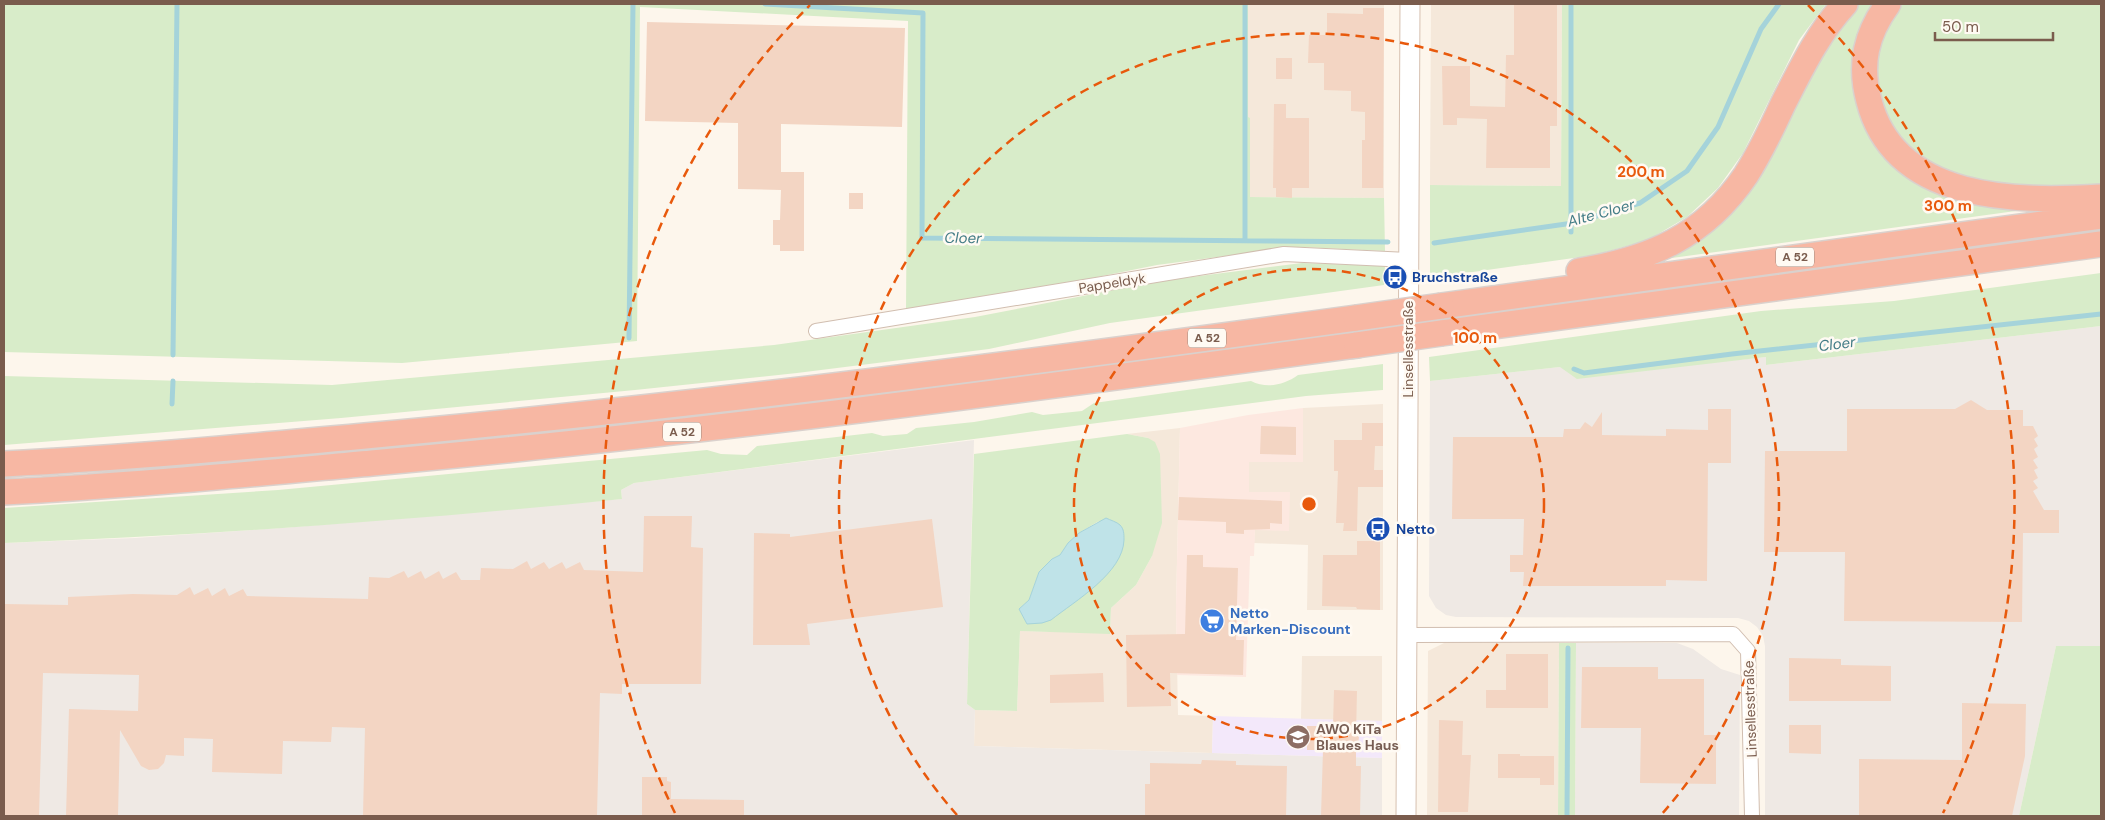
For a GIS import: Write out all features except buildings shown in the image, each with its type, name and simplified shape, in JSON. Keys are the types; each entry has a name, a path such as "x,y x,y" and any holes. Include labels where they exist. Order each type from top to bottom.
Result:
{"highway":[{"path":"1489,300 1559,275 1610,266 1655,252 1690,232 1720,207 1746,175 1820,36 1845,4"},
{"path":"1888,4 1876,21 1865,50 1864,82 1873,116 1892,147 1917,170 1954,187 1999,196 2055,200 2101,197"},
{"name":"A 52","path":"4,464 251,447 544,420 1029,363 2101,216"},
{"name":"A 52","path":"4,492 252,474 544,447 810,417 1357,346 2101,244"}],"street":[{"name":"Linsellesstraße","path":"1406,816 1410,4"},
{"name":"Pappeldyk","path":"816,331 1284,254 1408,260"},
{"name":"Linsellesstraße","path":"1407,635 1733,634 1748,651 1752,816"}],"shaded area":[{"path":"1248,4 1384,4 1384,198 1250,197"},
{"path":"1431,4 1562,4 1561,186 1430,185"},
{"path":"2101,326 2101,646 2056,646 2019,816 1765,816 1765,646 1763,636 1757,627 1749,621 1738,618 1456,617 1446,615 1436,608 1429,596 1430,381 1560,367 1738,360 1766,357 1766,365"},
{"path":"1383,404 1383,610 1307,610 1308,545 1254,543 1255,530 1249,492 1249,462 1303,462 1303,408"},
{"path":"1303,408 1303,462 1249,462 1249,492 1290,492 1289,531 1255,530 1254,556 1250,556 1246,677 1177,675 1176,606 1180,428 1248,415"},
{"path":"1180,428 1176,606 1178,715 1213,716 1212,753 974,746 975,710 1017,711 1020,631 1110,633 1111,608 1136,585 1152,556 1148,438 1127,434"},
{"path":"974,440 967,704 975,710 974,746 1382,758 1382,816 4,816 4,543 135,538 295,527 622,499 621,490 634,483"},
{"path":"1446,642 1559,643 1558,816 1427,816 1428,651"},
{"path":"1576,643 1677,643 1693,649 1721,669 1740,675 1739,816 1575,816"},
{"path":"1302,656 1382,656 1382,721 1301,719"},
{"name":"AWO KiTa Blaues Haus","path":"1213,716 1382,721 1382,758 1212,753"}],"green space":[{"path":"4,4 1248,4 1250,197 1384,198 1385,251 1302,247 1271,250 1157,265 972,302 906,311 908,21 640,7 637,341 402,363 4,352"},
{"path":"1562,4 1826,4 1799,40 1743,153 1718,188 1687,217 1648,240 1595,255 1430,278 1430,185 1561,186"},
{"path":"1853,4 1881,4 1861,50 1886,149 2037,208 1650,261 1673,252 1798,89"},
{"path":"1903,4 2101,4 2101,185 2037,187 2003,185 1971,179 1941,168 1915,152 1894,128 1881,96 1877,70 1883,36"},
{"path":"1302,263 1385,266 1384,285 1110,323 989,349 797,373 341,418 4,445 4,376 332,385 774,345 975,317 1160,281"},
{"path":"2101,273 2101,326 1766,365 1766,357 1577,379 1560,367 1430,381 1429,357 1761,311 1894,301"},
{"path":"1383,364 1383,390 1306,396 634,483 621,490 622,499 468,514 313,526 4,543 4,508 278,490 707,450 721,454 747,455 757,446 872,433 883,436 907,434 916,428 974,422 1032,412 1043,415 1082,411 1094,403 1251,381 1263,385 1275,385 1298,375"},
{"path":"1127,434 1148,438 1155,442 1160,454 1162,523 1152,556 1136,585 1111,608 1110,634 1020,631 1017,711 975,710 967,704 974,454","holes":["1099,521 1027,624 1019,609 1029,600 1039,572 1052,559 1060,555 1068,543 1079,533"]},
{"path":"1559,643 1576,643 1575,816 1558,816"},
{"path":"2056,646 2101,646 2101,816 2019,816"}],"water":[{"path":"1106,518 1119,524 1124,532 1122,552 1116,564 1096,585 1051,620 1027,624 1019,609 1029,600 1039,572 1052,559 1060,555 1068,543 1079,533"}],"waterway":[{"path":"173,355 177,4"},
{"path":"629,338 633,4"},
{"name":"Cloer","path":"765,4 923,13 922,238 1388,242"},
{"path":"1245,4 1245,241"},
{"path":"1571,4 1571,232"},
{"name":"Alte Cloer","path":"1434,243 1573,223 1640,203 1687,171 1718,127 1761,29 1779,4"},
{"name":"Cloer","path":"1574,369 1584,373 1732,354 2101,314"},
{"path":"172,404 173,381"},
{"path":"1567,816 1568,648"}],"place":[{"name":"Bruchstraße","path":"1395,277"},
{"name":"Netto","path":"1378,529"},
{"name":"Netto Marken-Discount","path":"1212,621"},
{"name":"AWO KiTa Blaues Haus","path":"1298,737"}]}
